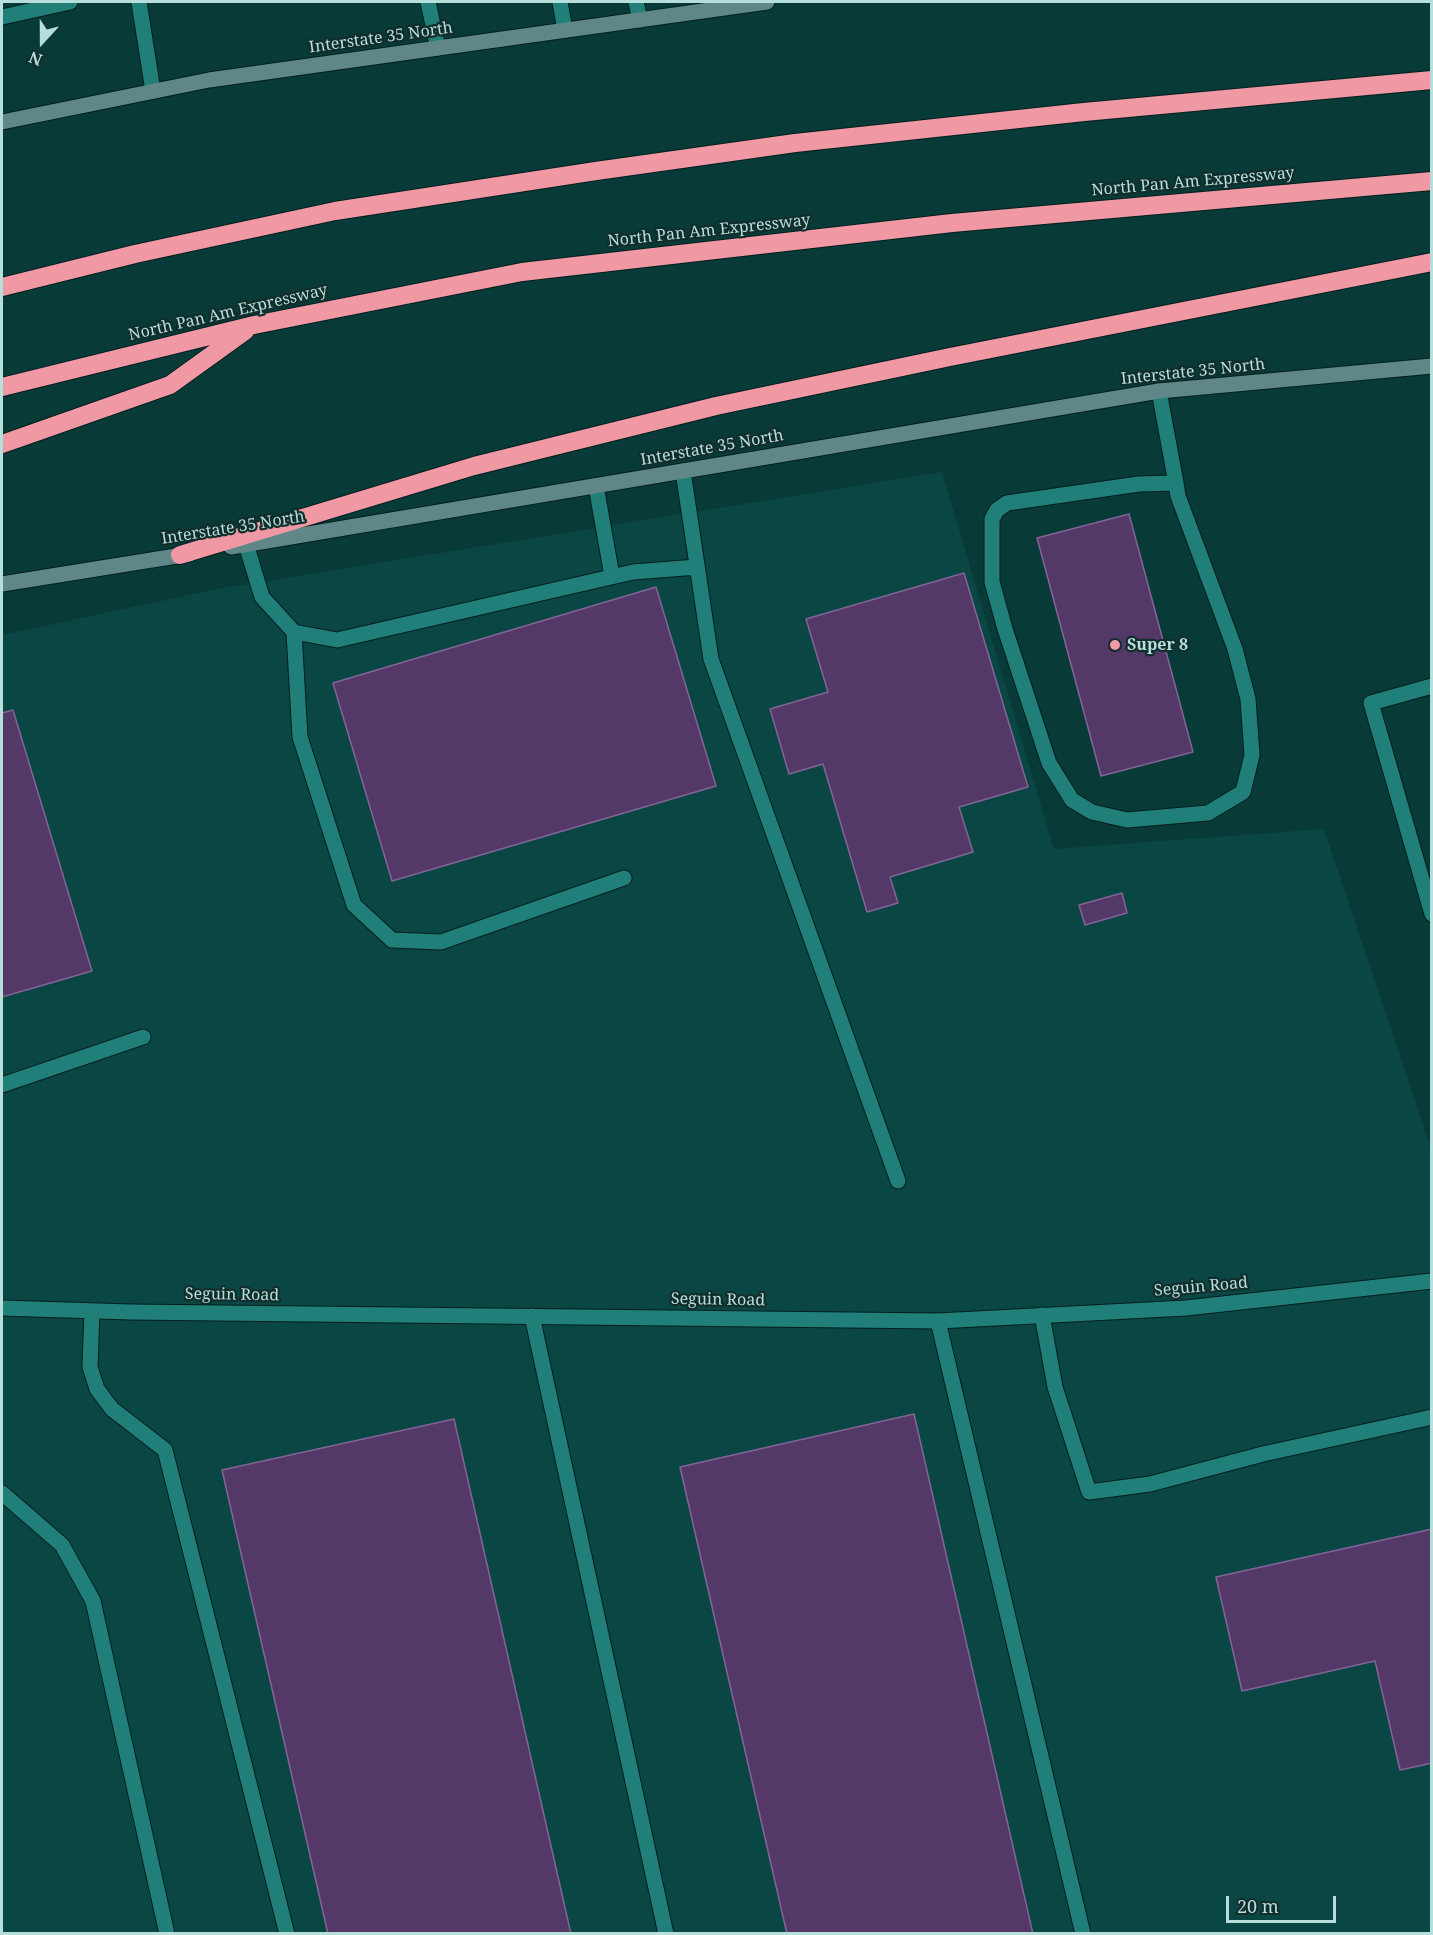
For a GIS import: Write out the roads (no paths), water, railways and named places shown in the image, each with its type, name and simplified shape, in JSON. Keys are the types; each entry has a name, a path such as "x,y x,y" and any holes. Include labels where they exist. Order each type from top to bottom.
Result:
{"highway":[{"path":"2,287 135,254 335,211 596,171 865,136 1084,112 1431,80"},
{"name":"North Pan Am Expressway","path":"2,387 254,324 522,272 952,223 1431,181"},
{"path":"180,555 474,466 716,406 1431,262"},
{"path":"2,444 170,385 254,324"}],"main road":[{"name":"Interstate 35 North","path":"2,122 208,80 767,2"},
{"name":"Interstate 35 North","path":"2,584 1159,391 1431,366"}],"street":[{"path":"2,17 70,2"},
{"path":"139,2 153,91"},
{"path":"428,2 438,48"},
{"path":"560,2 565,30"},
{"path":"636,2 640,20"},
{"path":"1159,391 1176,483 1178,496 1235,649 1248,699 1252,755 1243,792 1208,813 1127,820 1092,812 1072,800 1049,763 992,582 992,519 997,510 1007,503 1139,484 1176,483"},
{"path":"683,471 711,659 898,1182"},
{"path":"596,486 612,576"},
{"path":"246,544 262,597 294,632 337,640 612,576 698,567"},
{"path":"294,632 300,736 354,905 392,940 441,942 624,878"},
{"path":"1431,686 1371,703 1431,914"},
{"path":"2,1085 143,1037"},
{"name":"Seguin Road","path":"2,1308 92,1311 938,1320 1186,1308 1431,1281"},
{"path":"92,1311 90,1367 97,1389 112,1409 165,1450 287,1934"},
{"path":"532,1316 666,1934"},
{"path":"1042,1316 1055,1387 1089,1492 1150,1484 1263,1454 1431,1417"},
{"path":"938,1320 1083,1934"},
{"path":"2,1493 62,1545 93,1600 167,1934"}],"place":[{"name":"Super 8","path":"1115,645"}]}
